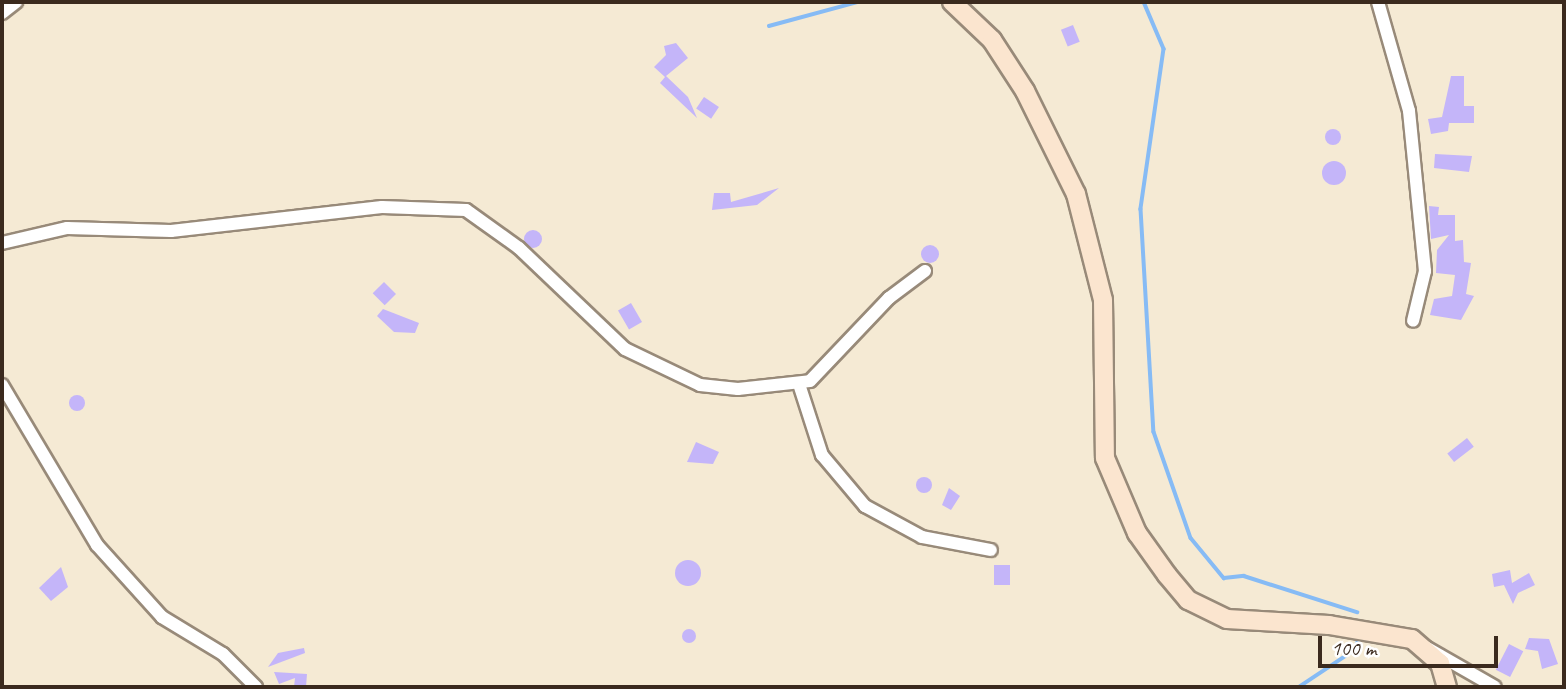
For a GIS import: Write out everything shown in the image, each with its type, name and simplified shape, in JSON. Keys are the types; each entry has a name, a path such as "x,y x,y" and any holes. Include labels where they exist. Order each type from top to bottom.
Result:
{"main road":[{"path":"952,2 992,40 1018,80 1076,194 1102,300 1105,457 1137,533 1167,575 1188,600 1227,619 1365,629 1396,634 1424,647 1440,663 1447,687"}],"street":[{"path":"2,13 16,2"},
{"path":"1378,2 1409,111 1425,271 1413,321"},
{"path":"2,243 67,228 171,230 371,208 449,206 484,220 519,248 625,349 649,364 700,385 799,384 820,374 867,319 925,271"},
{"path":"799,384 822,455 865,506 922,537 990,550"},
{"path":"2,385 97,545 162,617 223,654 256,687"},
{"path":"1424,647 1495,687"}],"building":[{"path":"1073,25 1080,42 1068,47 1061,30"},
{"path":"676,43 688,58 666,76 688,97 697,118 660,83 665,77 654,67 666,55 664,46"},
{"path":"1451,76 1464,76 1464,106 1474,106 1474,123 1449,123 1448,131 1431,134 1428,119 1442,117"},
{"path":"704,97 719,107 711,119 696,109"},
{"path":"1333,129 1341,137 1333,145 1325,137"},
{"path":"1435,154 1472,156 1469,172 1434,168"},
{"path":"1334,161 1342,165 1346,173 1342,181 1334,185 1326,181 1322,173 1326,165"},
{"path":"779,188 757,205 712,210 714,193 730,193 731,202"},
{"path":"1429,206 1439,207 1438,215 1455,215 1455,241 1463,240 1464,262 1471,263 1466,294 1474,296 1461,320 1430,315 1434,299 1452,296 1455,275 1436,273 1437,250 1449,235 1431,239"},
{"path":"533,230 539,233 542,239 539,245 533,248 527,245 524,239 527,233"},
{"path":"926,245 934,245 939,254 937,261 926,263 921,258 921,250"},
{"path":"384,282 396,294 385,305 373,293"},
{"path":"631,303 642,322 629,330 618,310"},
{"path":"383,309 419,323 415,333 394,332 377,316"},
{"path":"77,395 83,397 83,409 77,411 71,409 69,403 71,397"},
{"path":"1467,438 1474,447 1454,462 1447,453"},
{"path":"696,442 719,452 713,464 687,462"},
{"path":"921,477 927,477 932,485 930,491 921,493 916,488 916,482"},
{"path":"949,488 960,496 951,510 942,505"},
{"path":"688,560 697,564 701,573 697,582 688,586 679,582 675,573 679,564"},
{"path":"994,565 1010,565 1010,585 994,585"},
{"path":"61,567 68,587 51,601 39,588"},
{"path":"1510,570 1512,583 1529,573 1535,585 1518,593 1513,604 1504,585 1494,587 1492,574"},
{"path":"686,629 692,629 696,636 692,643 686,643 682,639 682,633"},
{"path":"1529,638 1549,639 1558,664 1542,669 1538,651 1525,649"},
{"path":"1509,644 1523,651 1510,677 1496,670"},
{"path":"304,648 305,653 268,667 278,653"},
{"path":"274,672 307,674 306,687 294,687 295,678 279,684"}],"waterway":[{"path":"769,26 858,2"},
{"path":"1144,2 1164,49 1141,209 1154,432 1191,538 1224,578 1244,576 1357,612"},
{"path":"1299,687 1353,651 1358,641"}]}
